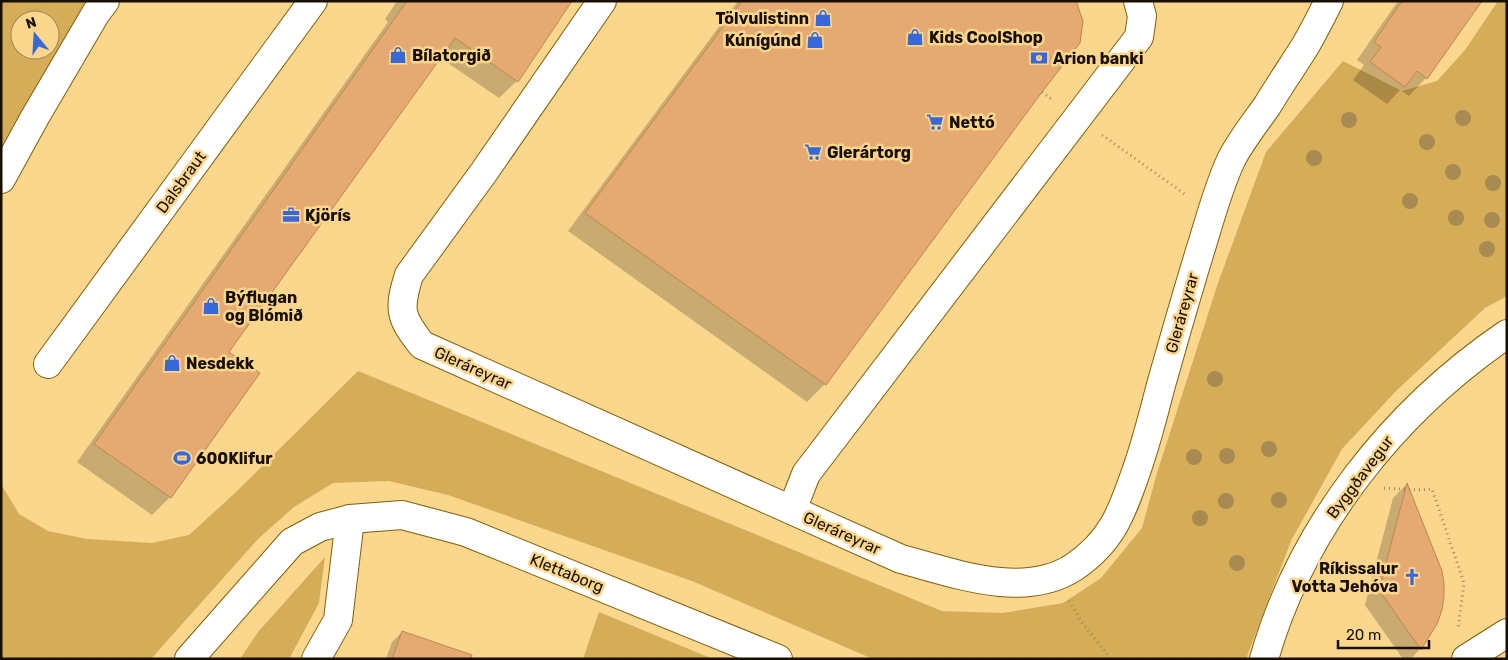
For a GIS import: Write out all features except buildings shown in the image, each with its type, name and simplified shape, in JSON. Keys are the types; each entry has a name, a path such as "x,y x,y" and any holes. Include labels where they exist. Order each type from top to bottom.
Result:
{"street":[{"path":"1,179 35,117 96,13 105,1"},
{"name":"Dalsbraut","path":"48,364 313,1"},
{"name":"Gleráreyrar","path":"602,1 478,180 409,275 403,294 402,312 410,329 422,345 901,559 948,572 1001,583 1036,581 1072,568 1103,542 1115,526 1141,457 1184,302 1213,207 1232,159 1305,47 1329,1"},
{"path":"792,510 806,474 1139,37 1142,16 1138,1"},
{"name":"Byggðavegur","path":"1264,659 1281,611 1299,570 1320,531 1352,483 1381,446 1413,411 1484,349 1507,334"},
{"name":"Klettaborg","path":"189,659 292,542 320,527 350,518 402,515 466,532 778,659"},
{"path":"316,659 338,620 350,518"},
{"path":"1461,647 1507,633"}],"path":[{"path":"1042,92 1182,192"},
{"path":"1378,488 1417,490 1432,488 1464,583 1461,647"},
{"path":"1065,595 1081,621 1111,659"}],"shaded area":[{"path":"1,1 91,1 60,53 60,10 10,10 10,60 56,60 1,151"},
{"path":"1498,1 1507,1 1507,296 1485,308 1396,391 1342,449 1291,541 1246,659 873,659 692,581 448,495 389,481 333,483 294,507 259,538 151,659 1,659 1,484 19,514 48,531 87,539 152,543 189,535 235,493 358,371 942,611 1002,613 1063,603 1101,578 1142,528 1157,473 1218,283 1266,152 1343,61 1402,91 1437,81 1465,50"},
{"path":"325,557 319,603 289,659 240,659 258,632"},
{"path":"599,612 713,659 583,659"}],"place":[{"name":"Tölvulistinn","path":"823,18"},
{"name":"Kids CoolShop","path":"915,37"},
{"name":"Kúnígúnd","path":"815,40"},
{"name":"Bílatorgið","path":"398,55"},
{"name":"Arion banki","path":"1039,58"},
{"name":"Nettó","path":"935,122"},
{"name":"Glerártorg","path":"813,152"},
{"name":"Kjörís","path":"291,215"},
{"name":"Býflugan og Blómið","path":"211,306"},
{"name":"Nesdekk","path":"172,363"},
{"name":"600Klifur","path":"182,458"},
{"name":"Ríkissalur Votta Jehóva","path":"1412,577"}]}
